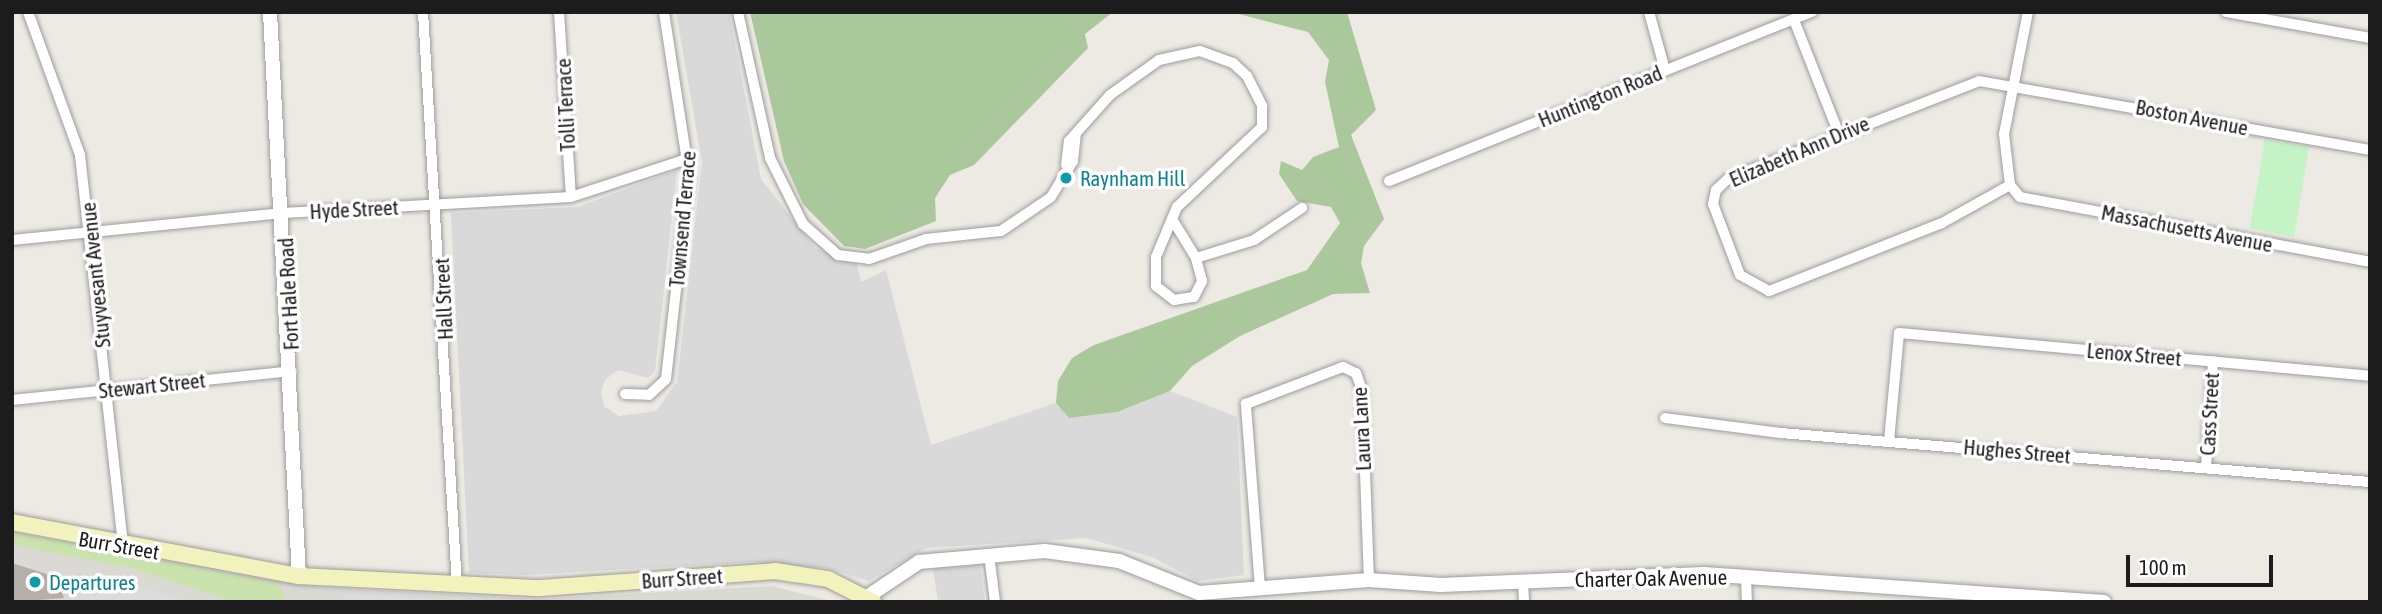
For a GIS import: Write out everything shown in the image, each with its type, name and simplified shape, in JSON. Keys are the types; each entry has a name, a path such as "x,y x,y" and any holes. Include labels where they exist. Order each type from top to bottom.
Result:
{"main road":[{"name":"Burr Street","path":"12,522 123,546 299,576 457,586 574,587 775,571 813,575 870,599"}],"street":[{"name":"Stuyvesant Avenue","path":"28,12 80,155 92,232 123,546"},
{"name":"Fort Hale Road","path":"270,12 292,371 299,576"},
{"name":"Hall Street","path":"424,12 439,204 457,586"},
{"name":"Tolli Terrace","path":"559,12 571,197"},
{"name":"Townsend Terrace","path":"625,394 649,394 666,379 690,158 664,12"},
{"path":"738,12 770,158 803,224 829,251 869,259 926,239 1001,231 1051,197 1066,165 1063,155 1076,134 1111,95 1178,52 1200,51 1240,69 1262,106 1262,127 1177,207 1172,219 1154,268 1160,292 1174,300 1199,293 1196,258 1172,219"},
{"path":"1649,12 1665,70"},
{"name":"Huntington Road","path":"1389,181 1812,12"},
{"path":"2010,185 2004,134 2028,12"},
{"path":"2226,12 2370,38"},
{"path":"1794,20 1839,134"},
{"name":"Elizabeth Ann Drive","path":"2010,185 1942,223 1776,290 1756,289 1740,275 1716,217 1716,190 1728,179 1966,83 2015,84"},
{"name":"Boston Avenue","path":"2015,84 2370,150"},
{"name":"Hyde Street","path":"12,240 283,213 571,197 690,158"},
{"name":"Massachusetts Avenue","path":"2010,185 2020,197 2370,262"},
{"path":"1196,258 1254,240 1302,208"},
{"name":"Lenox Street","path":"1889,441 1899,333 2370,376"},
{"name":"Cass Street","path":"2206,467 2213,361"},
{"name":"Laura Lane","path":"1260,588 1246,404 1343,367 1356,373 1362,390 1369,580"},
{"name":"Stewart Street","path":"12,400 292,371"},
{"name":"Hughes Street","path":"1665,418 1889,441 2370,482"},
{"path":"989,554 995,602"},
{"name":"Burr Street","path":"870,599 919,562 989,554 1086,554 1150,570 1200,598"},
{"path":"1746,577 1747,602"},
{"name":"Charter Oak Avenue","path":"1200,598 1260,588 1369,580 1441,585 1746,577 1976,597 2104,602"},
{"path":"1523,582 1524,602"}],"shaded area":[{"path":"676,12 729,12 761,179 815,248 857,265 861,282 886,270 931,445 1056,403 1070,418 1117,412 1170,391 1237,417 1244,575 1198,581 1154,558 1087,538 926,548 869,581 826,568 753,562 524,575 469,573 451,213 578,207 677,170 655,371 648,378 618,370 605,380 601,392 604,406 619,416 656,411 677,382 702,162"},
{"path":"12,532 317,587 540,599 772,586 835,602 12,602"},
{"path":"980,565 985,602 938,602 933,568"},
{"path":"101,574 190,602 79,602 85,583"},
{"path":"344,594 478,602 343,602"}],"green space":[{"path":"750,12 1113,12 1085,34 1088,48 974,165 950,175 935,198 936,221 865,249 844,246 803,204 784,161"},
{"path":"1231,12 1347,12 1376,110 1351,135 1384,219 1364,246 1361,263 1370,293 1333,294 1240,336 1192,366 1170,391 1117,412 1069,418 1056,403 1058,381 1072,358 1094,345 1307,270 1340,223 1331,207 1297,201 1279,174 1281,161 1302,170 1313,157 1339,147 1325,82 1329,60 1308,32"},
{"path":"2265,140 2309,147 2294,237 2250,228"},
{"path":"12,532 279,583 285,597 283,602 234,602 130,568 12,545"}],"building":[{"name":"Departures","path":"12,563 56,577 64,598 12,602"}],"place":[{"name":"Raynham Hill","path":"1066,178"},
{"name":"Departures","path":"35,582"}]}
